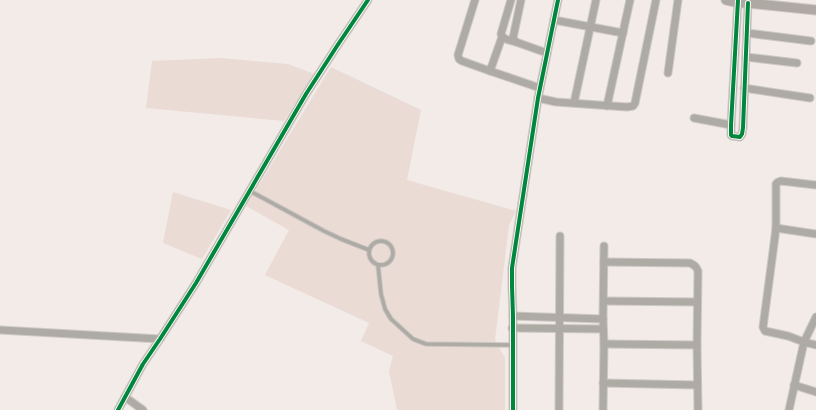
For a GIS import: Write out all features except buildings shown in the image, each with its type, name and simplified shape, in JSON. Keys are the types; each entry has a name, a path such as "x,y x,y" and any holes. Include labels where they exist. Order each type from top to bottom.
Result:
{"street":[{"path":"118,410 143,364 196,283 306,94 368,0"},
{"path":"475,0 458,55 459,59 540,88"},
{"path":"490,71 502,37 501,34 511,0"},
{"path":"516,42 514,35 521,0"},
{"path":"513,410 512,268 538,98 558,0"},
{"path":"574,103 596,0"},
{"path":"607,106 630,0"},
{"path":"538,98 556,102 607,106 631,106 634,104 656,0"},
{"path":"668,73 678,0"},
{"path":"726,0 816,10"},
{"path":"747,2 743,128 740,137 731,135 731,125 747,2"},
{"path":"554,20 623,33"},
{"path":"747,33 811,41"},
{"path":"502,37 547,53"},
{"path":"746,57 797,63"},
{"path":"744,88 810,98"},
{"path":"694,118 731,125"},
{"path":"816,185 781,181 776,184 776,228 763,327 765,331 788,336 816,345"},
{"path":"776,228 816,234"},
{"path":"559,410 560,236"},
{"path":"603,410 604,246"},
{"path":"604,262 690,263 697,268 698,410"},
{"path":"604,301 697,302"},
{"path":"513,316 603,319"},
{"path":"789,410 804,342 816,317"},
{"path":"512,328 603,329"},
{"path":"0,330 160,339"},
{"path":"604,344 697,345"},
{"path":"603,383 697,384"},
{"path":"794,385 816,392"},
{"path":"125,397 143,410"}],"lane":[{"path":"249,191 324,231 369,250"},
{"path":"384,242 390,246 393,253 391,260 386,264 378,265 372,261 369,250 377,243 384,242"},
{"path":"378,265 384,309 391,320 413,340 426,344 512,345"}],"shaded area":[{"path":"221,58 288,64 314,74 284,121 146,108 152,61"},
{"path":"331,67 421,110 407,180 516,211 509,225 495,340 505,358 505,410 397,410 389,371 393,356 361,341 369,323 265,275 289,230 246,206"},
{"path":"173,192 231,210 202,259 163,243"}],"cycle path":[{"path":"118,410 143,364 196,283 306,94 368,0"},
{"path":"513,410 512,268 538,98 558,0"},
{"path":"738,0 731,135 740,137 743,128 748,3"}]}
